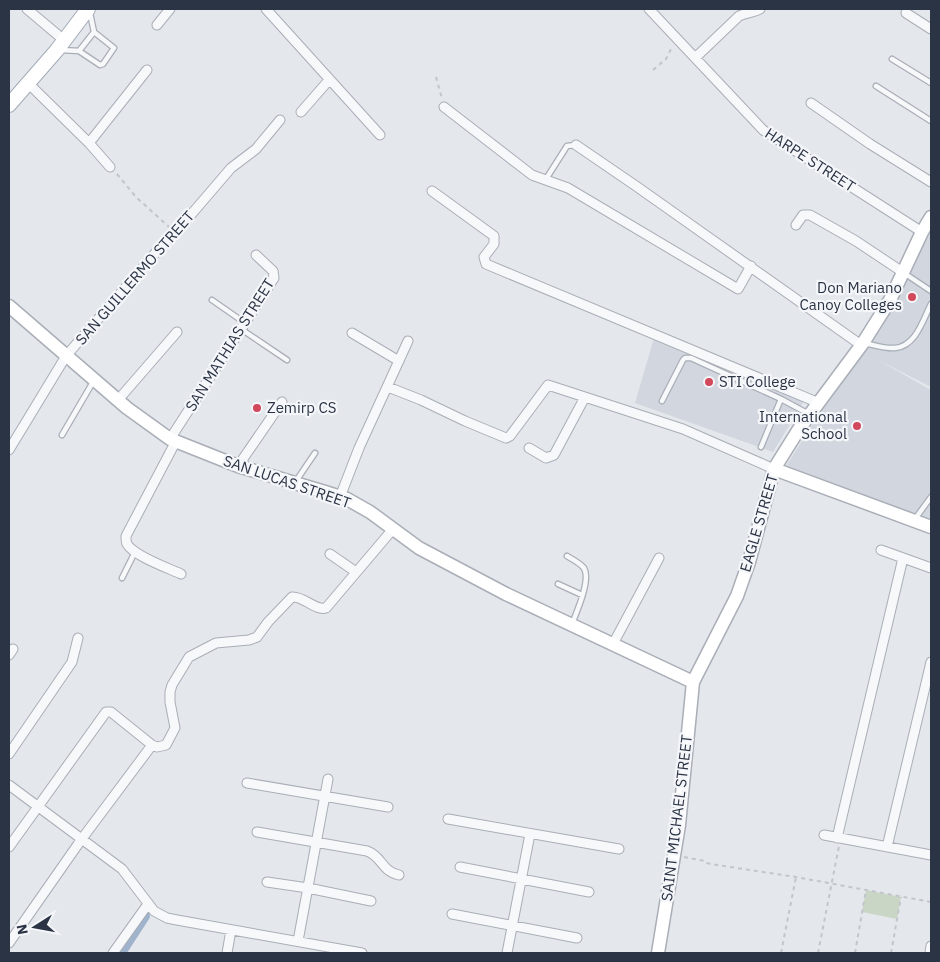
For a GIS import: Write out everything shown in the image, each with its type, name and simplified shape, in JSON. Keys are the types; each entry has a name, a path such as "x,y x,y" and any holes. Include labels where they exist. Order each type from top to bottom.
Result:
{"main road":[{"path":"9,106 61,45 88,9"}],"street":[{"path":"27,9 61,45"},
{"path":"157,26 170,9"},
{"path":"266,9 380,135"},
{"name":"HARPE STREET","path":"649,9 763,130 922,232"},
{"path":"695,58 747,10 753,12 760,9"},
{"path":"906,13 931,28"},
{"path":"89,143 147,70"},
{"path":"301,112 330,80"},
{"path":"28,83 89,143 110,167"},
{"path":"811,103 870,144 931,182"},
{"path":"444,107 532,174 568,188 738,289 751,266"},
{"name":"SAN GUILLERMO STREET","path":"9,450 66,356 230,168 256,149 280,120"},
{"path":"576,145 862,344"},
{"path":"432,191 494,236 494,244 484,256 486,264 819,402"},
{"path":"796,225 803,216 810,215 856,241 904,273"},
{"name":"EAGLE STREET","path":"693,682 737,596 747,568 774,469 810,414 862,344 890,300 931,217"},
{"name":"SAN MATHIAS STREET","path":"135,552 128,545 126,536 173,440 275,276 274,271 256,254"},
{"name":"SAN LUCAS STREET","path":"9,306 118,400 145,422 173,440 238,466 340,497 370,512 419,548 506,594 693,682"},
{"path":"118,400 177,332"},
{"path":"352,333 399,361"},
{"path":"340,497 358,448 408,341"},
{"path":"388,387 506,438 510,436 548,385 683,429 774,469 931,527"},
{"path":"529,448 546,458 554,455 584,397"},
{"path":"238,466 282,402"},
{"path":"9,847 106,712 111,712 152,745 158,747 166,745 175,725 170,708 170,692 175,679 191,655 216,643 249,640 257,637 268,622 292,597 298,597 321,609 325,608 392,529"},
{"path":"881,550 931,568"},
{"path":"135,552 181,574"},
{"path":"330,554 356,572"},
{"path":"614,644 659,558"},
{"path":"839,838 903,558"},
{"path":"9,754 72,662 78,638"},
{"path":"887,847 931,662"},
{"name":"SAINT MICHAEL STREET","path":"659,953 679,825 693,682"},
{"path":"9,943 81,840 152,745"},
{"path":"298,941 328,779"},
{"path":"247,783 388,807"},
{"path":"9,786 122,869 154,911 167,918 362,953"},
{"path":"448,819 619,849"},
{"path":"257,832 373,853 388,871 399,875"},
{"path":"507,953 530,834"},
{"path":"824,835 931,855"},
{"path":"460,867 589,892"},
{"path":"267,882 371,901"},
{"path":"113,953 148,904"},
{"path":"452,914 577,938"},
{"path":"227,953 231,930"},
{"path":"930,953 931,946"}],"lane":[{"path":"61,45 79,51 100,65 103,64 114,48 94,32 88,9"},
{"path":"79,51 94,32"},
{"path":"892,59 931,83"},
{"path":"876,86 931,121"},
{"path":"546,181 558,158 567,146 576,145"},
{"path":"904,273 931,291"},
{"path":"212,300 287,360"},
{"path":"862,344 894,348 910,343 931,304"},
{"path":"662,401 683,360 689,358 810,414"},
{"path":"62,435 94,380"},
{"path":"761,447 781,399"},
{"path":"295,483 315,453"},
{"path":"914,520 931,497"},
{"path":"122,578 135,552"},
{"path":"567,556 584,568 586,574 582,595 572,624"},
{"path":"558,584 582,595"}],"path":[{"path":"654,70 666,58 670,49 679,41"},
{"path":"436,78 444,107"},
{"path":"110,167 120,175 136,197 174,232"},
{"path":"818,953 839,838"},
{"path":"674,855 711,864 931,902"},
{"path":"781,953 796,878"},
{"path":"855,953 866,890"},
{"path":"892,953 902,897"}],"shaded area":[{"path":"931,232 931,387 878,360 931,390 931,523 786,466 860,350"},
{"name":"STI College","path":"656,331 807,396 773,452 635,403"}],"green space":[{"path":"866,890 901,897 897,919 862,912"}],"waterway":[{"path":"121,953 145,916"}],"place":[{"name":"Don Mariano Canoy Colleges","path":"912,297"},
{"name":"STI College","path":"709,382"},
{"name":"Zemirp CS","path":"257,408"},
{"name":"International School","path":"857,426"}]}
